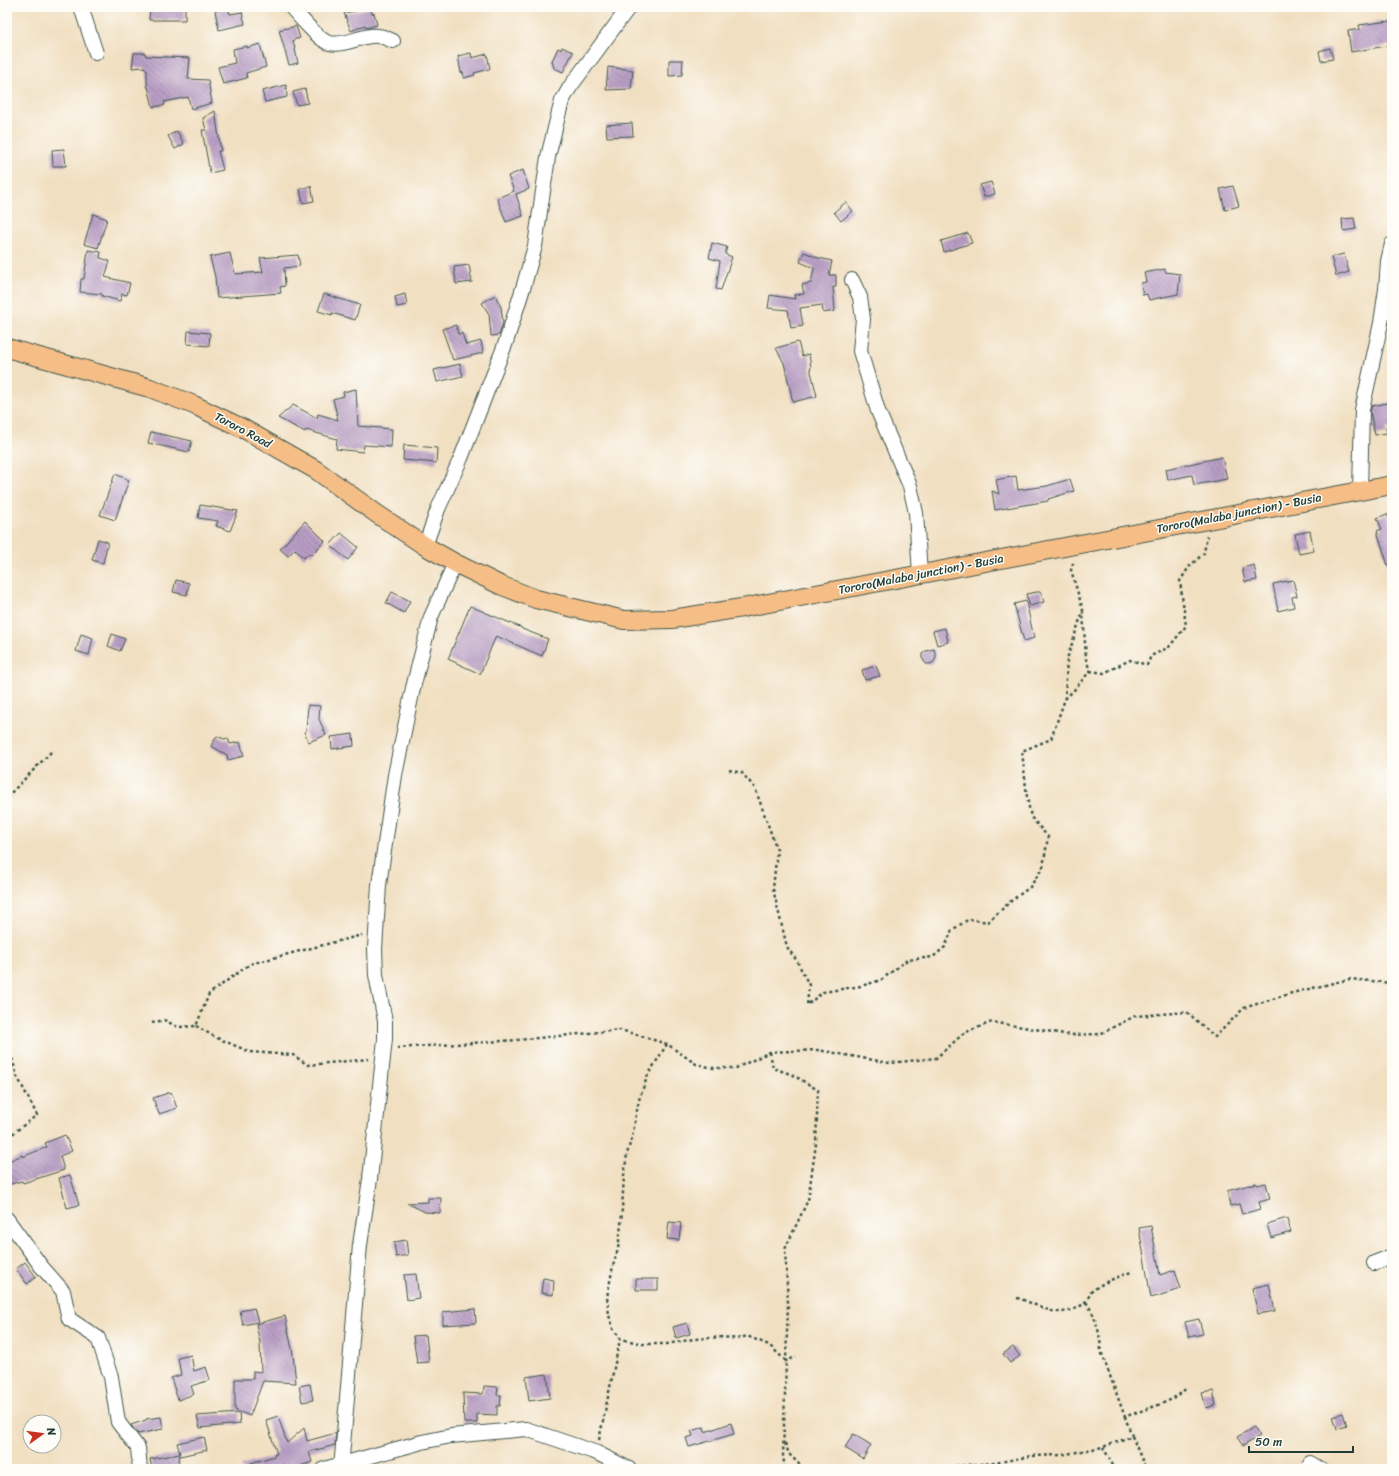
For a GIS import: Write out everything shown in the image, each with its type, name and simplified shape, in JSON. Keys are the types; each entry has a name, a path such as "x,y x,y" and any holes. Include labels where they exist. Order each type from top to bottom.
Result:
{"main road":[{"name":"Tororo Road","path":"7,348 150,388 194,405 244,429 316,470 377,514 425,546 456,563"},
{"name":"Tororo(Malaba junction) - Busia","path":"456,563 500,585 536,599 624,620 672,619 742,608 1392,484"}],"street":[{"path":"81,7 96,53"},
{"path":"291,7 307,26 328,43 345,43 370,35 380,36 393,41"},
{"path":"425,546 438,509 461,458 506,342 524,285 535,246 548,157 562,101 570,87 629,7"},
{"path":"1360,491 1362,410 1389,291 1392,244"},
{"path":"852,280 860,297 863,319 860,351 878,410 910,486 916,513 920,574"},
{"path":"342,1467 360,1245 370,1179 384,1054 385,1021 376,975 375,949 379,885 395,775 412,696 431,617 456,563"},
{"path":"7,1219 41,1266 63,1291 69,1319 98,1338 111,1377 118,1422 138,1448 140,1469"},
{"path":"1374,1264 1392,1256"},
{"path":"324,1469 342,1467 414,1444 451,1436 526,1429 597,1453 630,1469"}],"path":[{"path":"1090,671 1104,673 1130,660 1146,665 1151,656 1169,647 1186,626 1180,581 1189,567 1204,553 1209,519"},
{"path":"1078,544 1071,570 1083,610 1086,659 1090,671"},
{"path":"729,770 742,773 755,788 777,850 773,889 787,947 797,961 809,985 807,1005 824,992 861,986 881,980 908,960 933,957 945,947 952,930 969,919 988,922 1011,901 1030,887 1043,867 1048,837 1031,817 1027,797 1022,751 1051,739 1065,699 1067,659 1083,610"},
{"path":"1065,699 1090,671"},
{"path":"7,797 52,751"},
{"path":"196,1026 209,994 250,964 376,931"},
{"path":"152,1023 164,1020 178,1027 196,1026 215,1037 250,1052 293,1055 308,1066 384,1054 621,1030 667,1044 696,1064 713,1068 736,1068 770,1052 818,1050 890,1064 936,1058 964,1033 992,1022 1072,1035 1100,1034 1135,1016 1187,1012 1215,1037 1244,1008 1292,993 1350,979 1392,983"},
{"path":"7,1041 17,1076 37,1115 7,1138"},
{"path":"667,1044 648,1075 640,1096 633,1133 627,1154 618,1249 607,1297 609,1315 613,1329 621,1339 643,1344 722,1337 737,1339 748,1336 769,1345 786,1361"},
{"path":"770,1052 773,1068 793,1075 818,1090 816,1144 808,1200 785,1249 788,1303 783,1456 784,1469"},
{"path":"1017,1298 1026,1300 1031,1304 1060,1312 1080,1307 1086,1302 1091,1292 1102,1285 1131,1272"},
{"path":"1086,1302 1093,1311 1101,1351 1144,1465"},
{"path":"597,1453 618,1344 621,1339"},
{"path":"786,1361 796,1357"},
{"path":"1125,1418 1169,1400 1184,1391 1187,1387"},
{"path":"938,1469 953,1466 995,1463 1031,1456 1061,1456 1103,1447 1132,1436"},
{"path":"784,1440 789,1454 800,1465 801,1469"},
{"path":"1103,1447 1115,1469"}],"building":[{"path":"150,7 185,7 185,20 149,20"},
{"path":"228,8 230,14 242,12 245,24 219,30 215,11"},
{"path":"371,8 377,25 366,28 365,25 351,31 344,13"},
{"path":"1390,21 1392,45 1351,52 1348,31 1360,29 1359,25"},
{"path":"296,26 300,38 293,40 298,63 289,65 279,30"},
{"path":"260,44 266,67 246,73 247,78 223,84 218,67 235,63 233,49 247,46 247,48"},
{"path":"562,47 573,52 563,72 554,68 552,61 558,48 561,50"},
{"path":"1330,48 1333,59 1321,61 1319,51"},
{"path":"134,53 145,53 146,56 190,58 188,79 208,80 212,103 191,109 188,97 164,102 165,105 153,107 147,87 147,70 145,70 145,67 132,68"},
{"path":"471,53 472,58 487,54 490,69 474,73 475,75 464,78 463,72 461,73 458,56"},
{"path":"669,60 683,60 682,75 669,76"},
{"path":"608,67 633,70 631,89 606,90"},
{"path":"286,85 287,97 265,102 262,91"},
{"path":"305,89 308,103 297,105 293,92"},
{"path":"215,111 221,151 218,151 223,170 210,173 202,130 206,130 203,118"},
{"path":"632,123 633,136 607,137 606,125"},
{"path":"177,131 184,144 175,149 168,136"},
{"path":"64,149 66,166 53,166 52,150"},
{"path":"523,170 529,189 516,194 523,216 506,222 497,198 514,191 508,176"},
{"path":"991,182 995,194 984,197 980,185"},
{"path":"311,186 314,201 303,203 300,189"},
{"path":"1233,186 1239,206 1225,210 1220,189"},
{"path":"846,202 853,211 841,221 834,212"},
{"path":"93,214 107,219 98,248 84,244"},
{"path":"1354,218 1356,229 1343,231 1342,219"},
{"path":"968,233 972,243 944,252 941,241"},
{"path":"712,243 727,247 725,254 732,257 721,290 716,289 720,261 709,258"},
{"path":"88,250 101,252 100,258 110,261 105,277 130,283 127,295 122,294 120,301 102,296 102,294 80,292 81,279 84,279"},
{"path":"804,252 832,261 829,275 836,275 836,287 833,287 835,311 823,313 822,305 800,308 803,326 791,328 788,310 768,308 770,295 795,299 794,295 804,294 802,285 811,283 814,268 800,262"},
{"path":"230,253 235,274 263,272 260,258 298,255 300,266 284,268 285,286 280,287 281,293 217,298 215,277 210,257"},
{"path":"1344,254 1349,272 1336,276 1331,257"},
{"path":"469,265 472,282 456,284 454,267"},
{"path":"1165,269 1165,272 1180,274 1178,294 1149,300 1147,294 1143,295 1141,283 1146,282 1144,273"},
{"path":"324,294 360,305 355,320 332,313 332,315 318,311"},
{"path":"405,294 407,305 397,307 395,297"},
{"path":"495,295 501,307 503,323 499,335 491,336 489,314 482,303"},
{"path":"456,325 458,334 462,333 466,345 481,341 483,353 453,360 442,329"},
{"path":"188,331 210,333 209,346 187,344"},
{"path":"798,342 802,356 809,354 810,368 817,396 793,402 784,363 776,348"},
{"path":"460,364 463,376 437,382 434,370"},
{"path":"356,389 358,426 392,429 391,447 364,445 363,452 336,449 337,439 306,430 305,432 278,418 293,405 317,418 318,414 338,420 333,399 344,396 343,392"},
{"path":"1392,402 1392,427 1386,428 1387,433 1375,435 1370,411 1372,406"},
{"path":"151,432 192,441 189,452 148,443"},
{"path":"404,445 437,448 436,463 403,460"},
{"path":"1222,457 1227,479 1194,485 1192,475 1168,480 1166,469"},
{"path":"115,474 129,480 115,520 100,515"},
{"path":"1016,476 1018,490 1047,486 1070,479 1074,491 1048,499 1048,501 995,510 992,491 999,494 996,480"},
{"path":"200,505 238,511 230,531 216,526 218,521 198,518"},
{"path":"1387,514 1392,525 1392,572 1390,572 1377,531 1382,529 1377,518"},
{"path":"305,521 325,541 311,555 309,553 304,558 295,549 288,556 280,549"},
{"path":"1310,531 1314,551 1299,554 1295,534"},
{"path":"341,533 358,547 348,560 330,545"},
{"path":"98,539 108,542 103,563 92,560"},
{"path":"1254,565 1257,580 1245,582 1242,568"},
{"path":"176,580 189,583 187,595 173,592"},
{"path":"1293,580 1297,596 1292,597 1294,607 1278,611 1273,584"},
{"path":"392,592 410,601 404,613 386,603"},
{"path":"1041,592 1044,602 1030,606 1026,594"},
{"path":"1026,601 1034,638 1024,641 1014,604"},
{"path":"470,606 548,639 542,656 496,636 480,674 448,659"},
{"path":"945,628 948,642 937,645 933,631"},
{"path":"81,634 93,638 89,655 76,651"},
{"path":"112,634 125,639 120,651 108,646"},
{"path":"934,649 936,657 934,662 926,664 922,658 922,654 926,651"},
{"path":"876,666 880,676 865,680 862,670"},
{"path":"308,705 320,706 319,719 326,735 309,742 304,732 306,731"},
{"path":"353,734 354,746 332,749 331,737"},
{"path":"217,736 224,739 228,738 230,744 240,742 244,756 228,760 227,755 211,746"},
{"path":"171,1092 177,1108 159,1114 153,1098"},
{"path":"65,1135 72,1151 60,1156 64,1170 23,1183 22,1181 7,1185 7,1162 22,1155 22,1157 47,1147 45,1143"},
{"path":"70,1175 79,1205 67,1208 59,1178"},
{"path":"1256,1183 1257,1185 1266,1183 1270,1199 1259,1202 1261,1209 1242,1214 1239,1204 1230,1206 1227,1191"},
{"path":"428,1198 441,1198 440,1213 425,1212 407,1203 428,1202"},
{"path":"1287,1218 1291,1232 1271,1238 1267,1224"},
{"path":"669,1222 681,1223 679,1240 667,1239"},
{"path":"1151,1226 1160,1275 1175,1270 1181,1289 1151,1298 1139,1228"},
{"path":"406,1240 408,1255 396,1257 394,1242"},
{"path":"25,1262 36,1277 27,1284 16,1269"},
{"path":"416,1274 419,1298 407,1300 404,1275"},
{"path":"543,1278 554,1280 553,1295 541,1293"},
{"path":"636,1279 658,1279 658,1290 636,1290"},
{"path":"1269,1284 1275,1311 1258,1314 1252,1288"},
{"path":"254,1308 258,1322 243,1325 240,1311"},
{"path":"475,1309 476,1323 443,1325 443,1312"},
{"path":"285,1316 293,1354 296,1383 263,1381 250,1416 235,1410 235,1379 253,1379 253,1371 261,1372 260,1343 256,1324"},
{"path":"1199,1319 1203,1334 1189,1337 1185,1322"},
{"path":"687,1323 690,1334 676,1338 673,1327"},
{"path":"426,1335 429,1362 417,1363 413,1336"},
{"path":"1013,1347 1020,1356 1010,1363 1003,1354"},
{"path":"191,1355 194,1371 206,1367 210,1380 191,1386 194,1394 178,1400 171,1378 181,1375 178,1358"},
{"path":"547,1374 550,1398 529,1401 526,1377"},
{"path":"310,1384 313,1400 302,1402 299,1386"},
{"path":"484,1386 498,1387 497,1395 501,1395 500,1406 497,1406 497,1415 477,1414 477,1423 464,1423 463,1393 483,1394"},
{"path":"1213,1391 1216,1405 1206,1408 1202,1393"},
{"path":"239,1413 240,1424 200,1428 197,1416"},
{"path":"1343,1413 1347,1426 1337,1429 1333,1416"},
{"path":"278,1416 287,1443 304,1428 307,1441 336,1433 335,1445 309,1452 312,1462 292,1469 242,1469 241,1466 275,1456 274,1454 277,1454 266,1420"},
{"path":"161,1417 163,1429 138,1434 131,1425 146,1419"},
{"path":"731,1423 734,1434 689,1447 686,1438 693,1436 691,1431 704,1427 705,1432"},
{"path":"1254,1427 1260,1436 1243,1446 1237,1437"},
{"path":"853,1434 871,1445 863,1459 845,1448"},
{"path":"204,1437 207,1450 180,1455 177,1469 152,1469 150,1459 180,1454 177,1443"}]}
